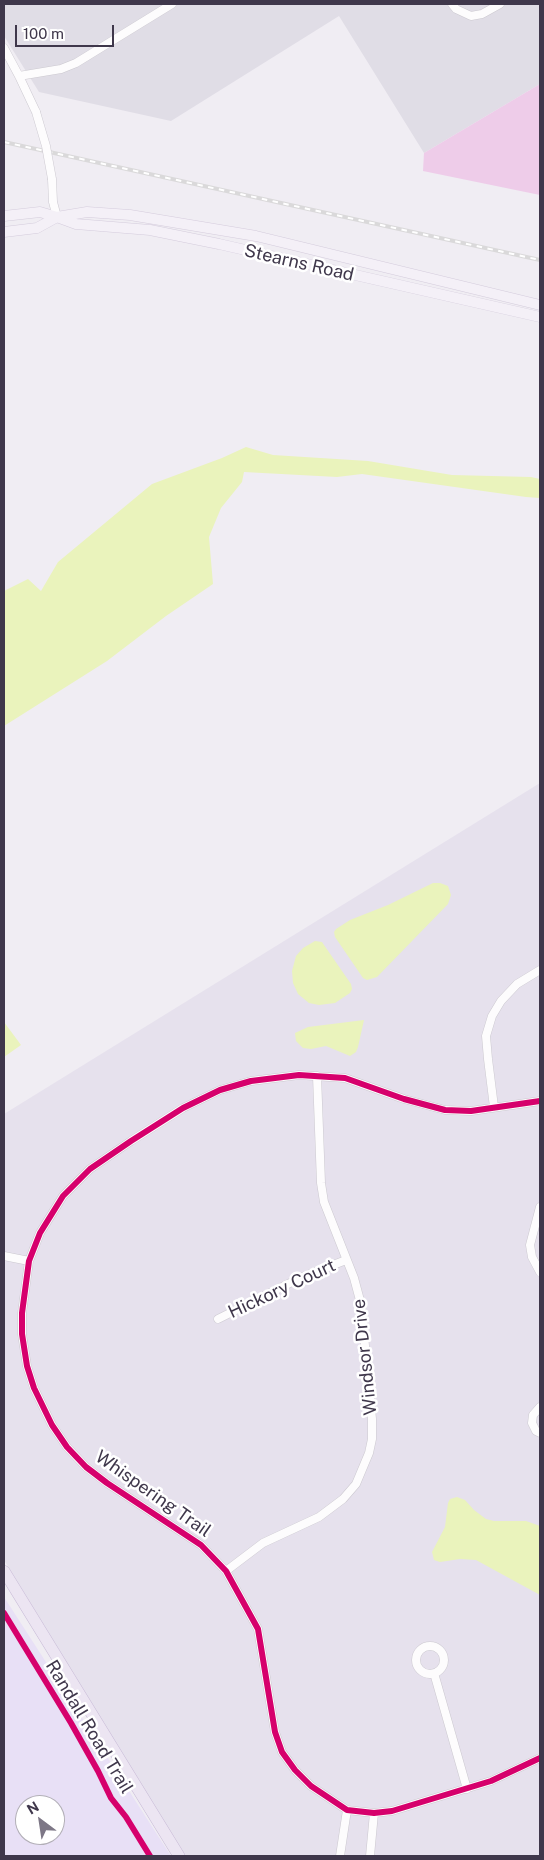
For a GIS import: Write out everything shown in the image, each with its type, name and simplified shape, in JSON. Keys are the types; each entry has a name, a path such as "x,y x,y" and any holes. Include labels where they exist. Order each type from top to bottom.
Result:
{"main road":[{"name":"Stearns Road","path":"4,216 40,212 76,224 150,230 219,244 540,318"},
{"name":"Stearns Road","path":"4,232 37,228 57,217 87,212 130,215 256,236 540,305"},
{"path":"4,1571 179,1856"}],"street":[{"path":"19,76 61,69 76,63 172,4"},
{"path":"452,4 456,9 468,16 482,14 500,4"},
{"path":"4,48 36,112 46,146 52,179 53,202 57,217"},
{"path":"494,1107 486,1036 492,1016 501,1001 517,984 540,970"},
{"name":"Whispering Trail","path":"540,1101 471,1111 436,1108 345,1078 299,1074 275,1076 220,1090 183,1108 138,1136 90,1169 63,1196 40,1233 29,1260 22,1313 22,1334 27,1366 34,1388 52,1426 67,1447 86,1467 107,1483 194,1539 226,1571 258,1629 275,1732 282,1752 295,1770 312,1786 347,1810 374,1813 392,1811 491,1781 540,1758"},
{"name":"Windsor Drive","path":"226,1571 263,1543 332,1509 356,1484 364,1466 372,1439 362,1304 354,1278 324,1202 321,1182 318,1076"},
{"path":"540,1207 530,1245 532,1257 540,1272"},
{"path":"4,1256 29,1260"},
{"name":"Hickory Court","path":"218,1319 300,1278 346,1260"},
{"path":"540,1407 533,1415 532,1423 536,1431 540,1433"},
{"path":"434,1673 467,1789"},
{"path":"340,1856 347,1810"},
{"path":"370,1856 374,1813"}],"shaded area":[{"path":"4,4 540,4 540,84 424,153 339,16 171,121 39,92 4,36"},
{"path":"540,84 540,195 423,171 424,153"},
{"path":"246,447 273,455 368,461 452,475 531,477 540,479 540,498 362,474 337,477 244,472 242,482 221,508 209,537 213,584 166,616 107,661 4,726 4,591 28,579 41,591 58,562 152,484"},
{"path":"540,783 540,1856 185,1856 4,1560 4,1114"},
{"path":"433,883 448,886 451,895 448,904 377,977 367,980 363,978 335,937 334,932 336,929 350,920 388,905"},
{"path":"315,941 322,942 351,984 352,989 350,993 335,1003 319,1005 309,1003 298,994 293,983 292,971 296,956 303,948"},
{"path":"364,1020 358,1047 356,1052 350,1056 326,1046 311,1049 303,1048 296,1041 295,1033 308,1027"},
{"path":"4,1022 21,1045 4,1057"},
{"path":"457,1497 465,1500 486,1519 494,1521 526,1521 540,1526 540,1595 476,1560 460,1559 440,1562 434,1560 432,1552 445,1527 448,1503 450,1499"},
{"path":"4,1597 171,1856 4,1856"}],"railway":[{"path":"4,142 540,260"}],"cycle path":[{"path":"540,1101 471,1111 445,1110 404,1099 345,1078 299,1075 251,1081 220,1090 183,1108 131,1141 90,1169 63,1196 40,1233 29,1261 22,1313 22,1334 27,1366 34,1388 52,1425 67,1447 86,1467 107,1483 201,1545 226,1571 258,1629 275,1732 282,1752 295,1770 311,1786 347,1810 374,1813 392,1811 491,1781 540,1758"},
{"name":"Randall Road Trail","path":"4,1613 71,1723 111,1798 126,1817 150,1856"}]}
